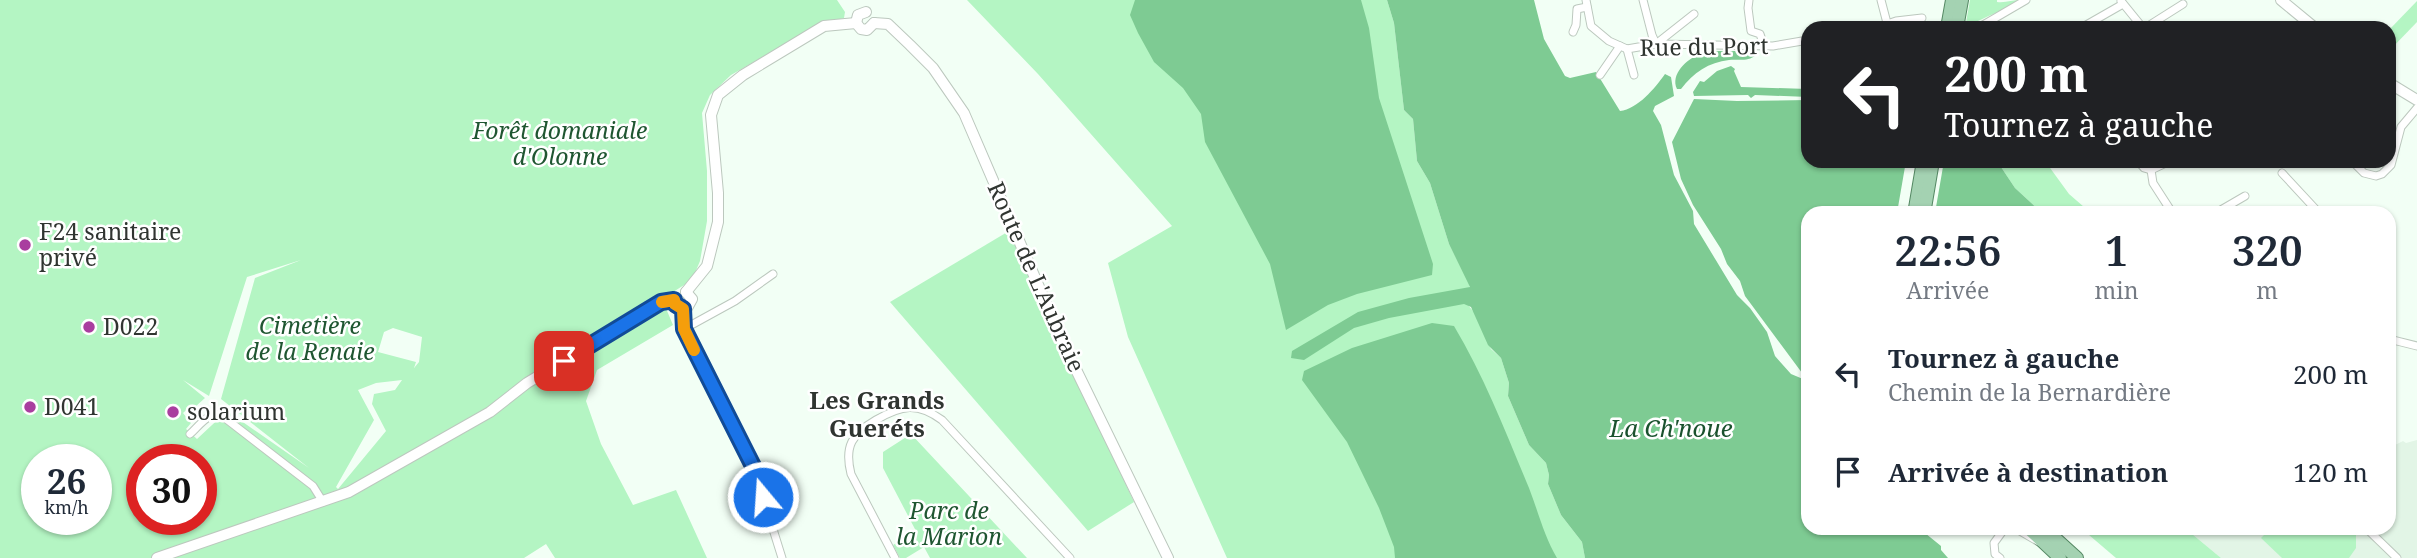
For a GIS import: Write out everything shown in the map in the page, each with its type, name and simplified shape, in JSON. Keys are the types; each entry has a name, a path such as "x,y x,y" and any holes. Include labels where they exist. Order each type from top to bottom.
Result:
{"main road":[{"path":"1948,21 1952,0"},
{"path":"1958,21 1962,0"},
{"path":"1915,206 1922,168"},
{"path":"1925,206 1932,168"},
{"path":"2035,535 2060,558"},
{"path":"2052,535 2077,558"}],"street":[{"path":"1643,0 1657,44 1694,14"},
{"path":"1749,0 1751,31 1760,34 1764,46"},
{"path":"1881,0 1886,21"},
{"path":"1990,21 2026,0"},
{"path":"2281,0 2306,21"},
{"path":"2092,21 2122,2 2138,21"},
{"path":"1573,32 1577,9 1586,4"},
{"name":"Rue du Port","path":"1586,4 1591,26 1623,48 1657,44 1764,46 1801,41"},
{"path":"2155,21 2183,4"},
{"path":"867,6 874,23 867,30 861,29 856,23 858,15 867,6"},
{"path":"1901,21 1922,18"},
{"path":"686,292 707,266 718,222 711,115 718,95 743,75 824,26 856,23"},
{"name":"Route de L'Aubraie","path":"874,23 888,24 911,45 933,68 964,113 1064,345 1168,558"},
{"path":"1600,75 1623,48 1634,75"},
{"path":"2396,87 2417,99"},
{"path":"2396,146 2401,127 2417,108"},
{"path":"2144,168 2155,168"},
{"path":"2359,168 2364,173 2376,176 2387,168"},
{"path":"2151,170 2153,183 2168,206"},
{"path":"2282,173 2310,206"},
{"path":"2228,206 2245,196"},
{"path":"684,329 735,301 773,274"},
{"path":"674,300 681,291 686,292 692,299 687,308 683,309"},
{"path":"674,300 675,304 683,309"},
{"path":"157,558 323,502 365,483 490,412 550,369 661,302 674,300"},
{"path":"683,309 684,329 753,466 782,558"},
{"path":"2396,341 2417,346"},
{"path":"895,558 851,474 849,449 859,430 890,412 909,407 921,408 942,420 1070,558"},
{"path":"190,434 207,418 215,414 221,415 313,486 323,502"},
{"path":"2000,558 1995,554 1994,544 2001,535"},
{"path":"2025,535 2045,544"},
{"path":"2373,535 2397,558"}],"shaded area":[{"path":"2417,440 2417,558 2221,558 2193,535 2396,535 2396,444 2403,441 2406,443"}],"green space":[{"name":"Forêt domaniale d'Olonne","path":"0,0 837,0 845,12 844,18 818,25 731,75 710,95 702,113 707,171 707,221 700,261 692,280 662,299 673,325 597,370 586,401 601,444 633,505 676,490 707,558 555,558 546,544 524,558 0,558","holes":["301,260 255,278 221,399 309,468 227,411 197,439 186,429 191,423 183,413 205,398 183,380 209,396 247,277","393,328 422,337 419,362 414,368 416,362 378,352 384,332","402,380 395,390 374,394 372,404 386,431 338,489 336,487 374,420 358,390 376,383"]},
{"path":"967,0 1387,0 1394,23 1404,110 1413,119 1417,161 1430,183 1449,244 1470,285 1467,304 1474,312 1491,349 1501,358 1509,383 1508,396 1529,445 1546,463 1548,484 1561,515 1582,542 1585,558 1227,558 1128,337 1108,263 1172,226 1038,74"},
{"path":"1970,0 2021,0 1978,21 1966,21"},
{"path":"2417,1 2417,22 2396,44 2396,23"},
{"path":"2002,168 2050,168 2069,194 2083,206 2034,206 2015,188"},
{"path":"1009,231 1134,502 1088,531 890,302"},
{"name":"Parc de la Marion","path":"911,434 1027,558 930,558 924,547 906,558 900,558 893,545 916,531 883,468 883,452"},
{"path":"2089,535 2193,535 2221,558 2116,558"},
{"path":"2264,535 2356,535 2356,548 2349,558 2282,558 2261,538"}],"water":[{"path":"1135,0 1361,0 1369,28 1379,98 1433,264 1432,275 1357,294 1328,305 1286,330 1270,264 1205,142 1201,114 1183,88 1154,62 1138,33 1130,15"},
{"name":"La Ch'noue","path":"1387,0 1534,0 1544,39 1565,76 1570,78 1596,72 1620,111 1640,102 1665,74 1671,77 1674,96 1655,106 1653,111 1661,125 1674,175 1693,211 1694,224 1737,295 1767,332 1775,356 1791,374 1801,378 1801,535 1927,535 1941,546 1948,558 1585,558 1582,542 1561,515 1548,484 1546,463 1529,445 1508,396 1509,383 1501,358 1488,345 1471,307 1464,304 1389,318 1354,328 1304,360 1291,358 1292,351 1358,312 1409,298 1470,287 1449,244 1430,183 1417,161 1413,119 1404,110 1394,23"},
{"path":"1735,51 1756,55 1708,66 1696,73 1681,89 1677,89 1675,83 1678,73 1690,59 1709,52"},
{"path":"1731,66 1735,69 1741,87 1801,89 1801,97 1694,96 1693,92 1700,81 1704,82 1717,71"},
{"path":"1694,99 1801,100 1801,168 1905,168 1898,206 1801,206 1801,372 1745,296 1740,281 1727,264 1721,249 1693,205 1681,179 1672,142"},
{"path":"1943,168 2002,168 2015,188 2034,206 1936,206"},
{"path":"1432,323 1454,326 1465,345 1503,426 1557,558 1395,558 1394,547 1379,508 1347,442 1302,380 1304,371 1352,348"}],"slow traffic":[{"path":"662,302 674,300 678,308 683,309 684,329 694,350"}],"place":[{"name":"F24 sanitaire privé","path":"25,245"},
{"name":"D022","path":"89,327"},
{"name":"D041","path":"30,407"},
{"name":"solarium","path":"173,412"}],"district":[{"name":"Les Grands Gueréts","path":"877,415"}],"route":[{"path":"564,361 661,302 674,300 678,308 683,309 684,329 753,466 763,497"}],"park label":[{"name":"Cimetière de la Renaie","path":"310,339"}]}
